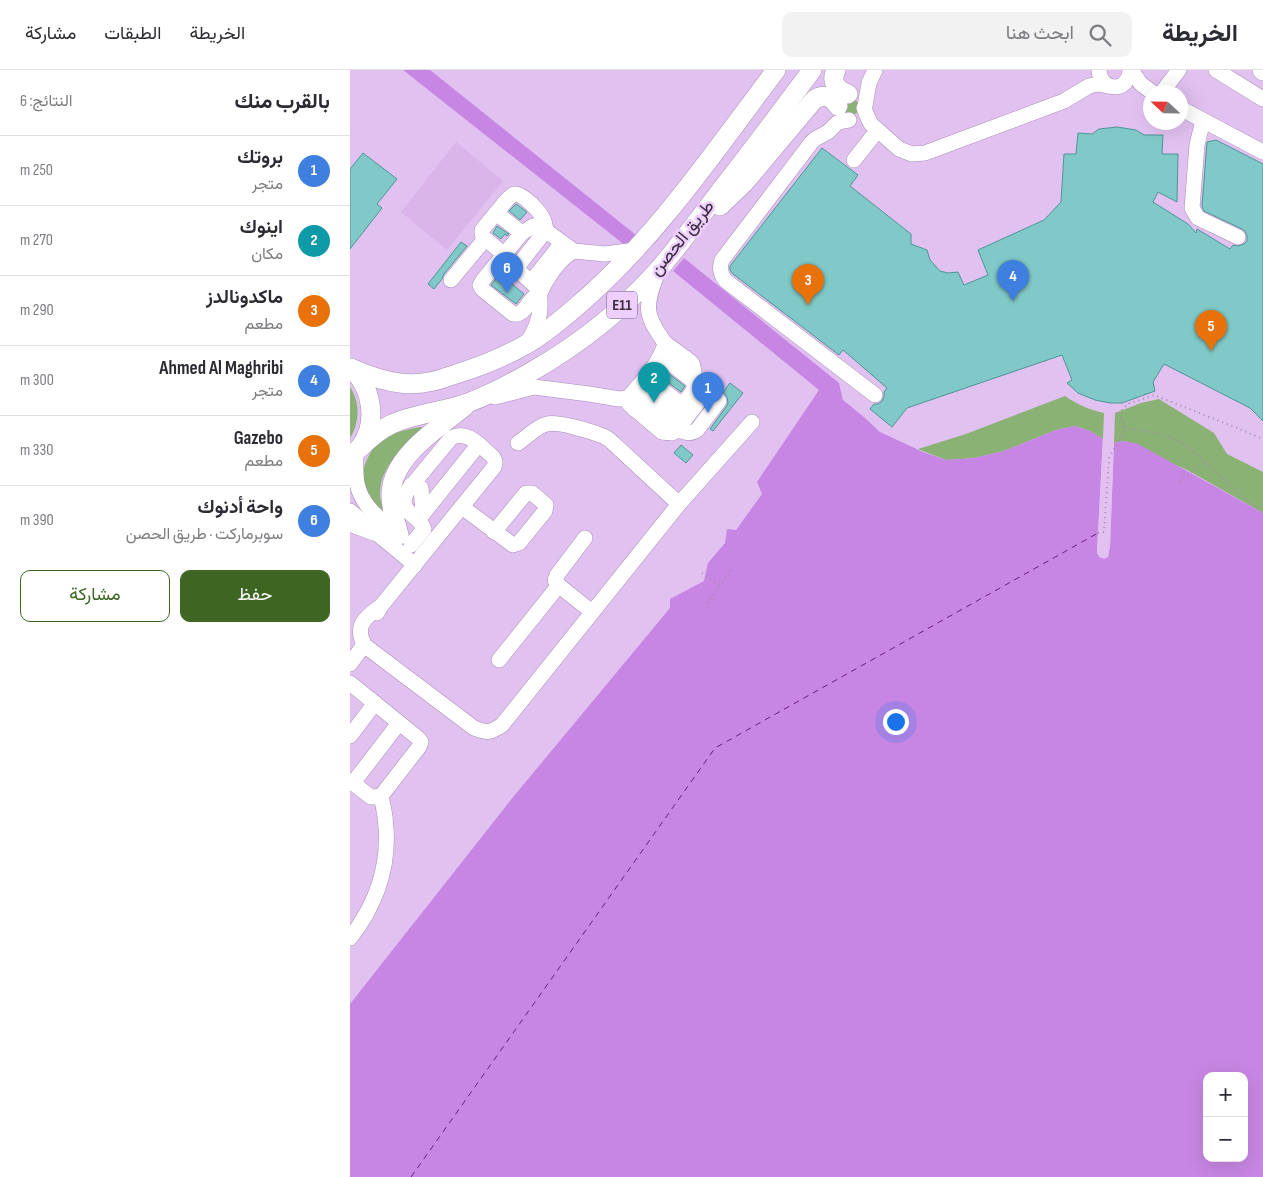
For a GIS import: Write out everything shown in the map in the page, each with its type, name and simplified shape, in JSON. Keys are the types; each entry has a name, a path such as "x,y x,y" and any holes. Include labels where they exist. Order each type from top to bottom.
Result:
{"main road":[{"name":"طريق الحصن","path":"352,368 376,379 401,384 427,383 481,366 526,344 563,318 597,289 636,250 692,181 776,70"},
{"path":"759,141 775,104 800,70"},
{"name":"طريق الحصن","path":"355,452 389,425 469,403 512,383 562,352 594,329 659,268 812,70"},
{"path":"836,70 834,74 835,85 846,107"},
{"path":"694,224 715,210 735,192 813,101 824,96 846,107"},
{"path":"352,368 365,384 371,402 371,421 365,439 355,452"},
{"path":"412,550 393,512 391,494 394,477 404,459 417,446 469,403"},
{"path":"350,522 374,531"}],"lane":[{"path":"1099,70 1104,83 1143,90"},
{"path":"1089,86 1099,70"},
{"path":"846,107 874,127 899,149 912,154 925,153 1064,101 1089,86 1098,84 1116,85 1129,78 1131,70"},
{"path":"1131,70 1143,86"},
{"path":"1167,85 1179,70"},
{"path":"1216,70 1263,99"},
{"path":"872,77 846,107 828,132 816,139 807,148 722,260 720,269 726,281 875,395"},
{"path":"865,107 872,77"},
{"path":"846,107 860,97 868,118 874,127"},
{"path":"1188,112 1263,152"},
{"path":"1203,120 1198,138 1192,208 1198,218 1238,237"},
{"path":"854,160 874,127"},
{"path":"526,344 536,329 541,312 527,279 514,262 485,239 482,230 510,196 518,194 537,208 559,240"},
{"path":"496,213 522,233"},
{"path":"527,279 533,298 521,313 517,315 513,314 482,289 480,285 522,233 533,226 538,225 559,240 605,254 636,250"},
{"path":"451,280 485,239"},
{"path":"527,279 559,240"},
{"path":"527,279 559,240"},
{"path":"469,403 534,387 589,394 619,399 672,433 681,431 690,434 694,433 718,404 718,401 666,360 661,352 648,311 650,293 659,268"},
{"path":"661,352 649,363 638,378 637,383 659,390 706,390"},
{"path":"644,416 659,390"},
{"path":"644,416 659,390"},
{"path":"644,416 659,390"},
{"path":"381,606 362,622 360,638 364,645 474,728 488,732 495,730 502,725 679,504 752,422"},
{"path":"518,443 547,424 561,424 601,435 613,443 679,504"},
{"path":"379,656 371,641 372,623 381,606 412,550 424,529 421,516 421,488 411,485 451,438 464,435 479,444 495,459 492,470 462,507 412,550"},
{"path":"421,516 479,444"},
{"path":"355,452 356,482 361,497 373,513 412,550"},
{"path":"462,507 494,532"},
{"path":"350,511 374,531 412,550"},
{"path":"585,538 555,578 559,585 592,612"},
{"path":"499,660 559,585"},
{"path":"350,664 364,645"},
{"path":"350,685 375,703 418,738 420,742 420,745 381,796 371,797 351,782 399,723"},
{"path":"350,736 375,703"},
{"path":"350,938 372,904 383,867 387,829 381,796"}],"path":[{"path":"1098,532 1104,532 1109,458 1122,439 1124,428 1124,422 1118,413 1128,404 1154,395 1263,439"},
{"path":"1124,428 1162,434 1178,440 1192,449 1205,463 1263,512"},
{"path":"1179,481 1205,463"},
{"path":"707,603 733,568"},
{"path":"702,573 720,585"}],"shaded area":[{"path":"403,70 430,70 636,235 626,246"},
{"path":"456,142 503,181 447,250 401,212"},
{"path":"684,258 839,383 843,400 880,432 923,452 946,460 974,458 1004,451 1056,430 1075,426 1090,431 1103,439 1097,553 1100,558 1108,557 1110,546 1114,443 1124,441 1138,444 1263,513 1263,1177 350,1177 350,1004 514,796 670,608 670,599 704,581 708,563 725,543 727,529 736,530 762,494 757,482 819,390 673,271"}],"green space":[{"path":"848,99 854,99 859,104 857,113 848,115 843,110 843,104"},
{"path":"350,387 356,399 358,412 356,425 350,438"},
{"path":"1065,396 1084,407 1104,413 1103,439 1090,431 1075,426 1056,430 1004,451 974,458 946,460 918,449 966,434"},
{"path":"1159,399 1214,433 1227,454 1263,472 1263,513 1189,471 1124,441 1114,443 1115,413 1141,403"},
{"path":"420,427 425,428 395,457 384,474 380,494 383,510 378,508 367,495 363,483 363,472 369,455 377,444 389,435"}],"pier":[{"path":"1103,436 1105,439 1100,552 1104,556 1106,555 1107,546 1111,443 1114,440 1110,546 1108,557 1104,559 1097,553"}],"building":[{"path":"1117,127 1136,130 1144,135 1163,135 1162,154 1178,154 1177,202 1158,192 1153,202 1188,224 1196,233 1197,229 1230,249 1233,245 1244,244 1247,241 1247,236 1242,229 1204,211 1202,206 1207,142 1216,140 1263,164 1263,421 1250,408 1164,364 1153,382 1155,391 1122,403 1095,400 1078,393 1067,383 1072,380 1062,355 907,408 892,427 870,409 874,404 882,401 887,388 843,350 839,355 730,270 730,266 822,148 858,175 850,186 911,234 911,244 927,250 930,260 940,271 948,273 958,272 964,285 988,275 978,250 1044,220 1061,202 1064,154 1076,154 1078,133 1092,134 1099,129"},
{"path":"363,153 397,179 377,204 382,208 350,249 350,169"},
{"path":"516,204 527,212 520,220 509,211"},
{"path":"497,226 509,234 507,236 505,234 501,239 493,233"},
{"path":"461,242 467,246 434,289 428,284"},
{"path":"500,274 524,294 516,304 491,285"},
{"path":"669,374 685,386 681,392 665,380"},
{"path":"730,383 743,393 713,431 710,429 728,403 727,397 723,392"},
{"path":"681,445 693,455 686,463 674,453"}],"ferry route":[{"path":"411,1177 715,748 1098,533"}],"place":[{"name":"واحة أدنوك","path":"507,293"},
{"name":"Ahmed Al Maghribi","path":"1013,301"},
{"name":"ماكدونالدز","path":"808,305"},
{"name":"Gazebo","path":"1211,351"},
{"name":"اينوك","path":"654,403"},
{"name":"بروتك","path":"708,413"}]}
